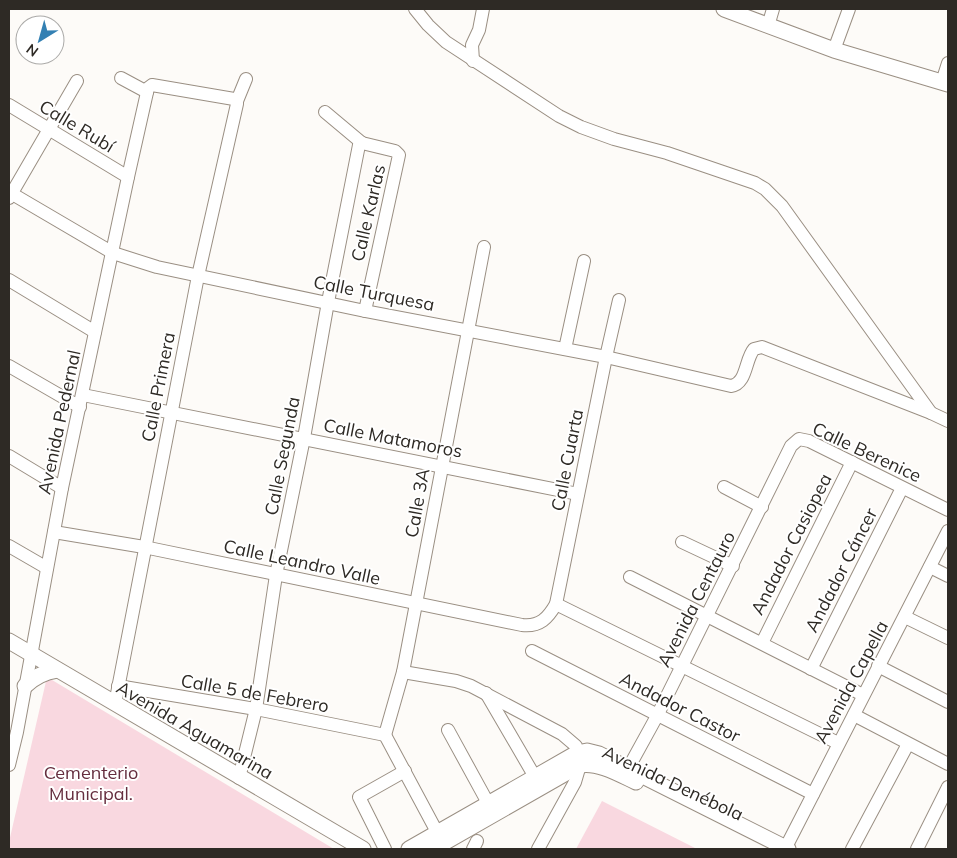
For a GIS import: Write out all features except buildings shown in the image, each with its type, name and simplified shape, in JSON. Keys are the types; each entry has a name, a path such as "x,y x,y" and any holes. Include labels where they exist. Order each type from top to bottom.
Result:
{"main road":[{"path":"724,9 834,50 945,83"},
{"name":"Avenida Aguamarina","path":"9,641 239,778 363,849"},
{"path":"25,686 43,673 57,670"},
{"name":"Avenida Denébola","path":"433,849 578,759"},
{"name":"Avenida Denébola","path":"409,849 535,776 578,759 589,764 626,772 699,809 786,849"},
{"name":"Avenida Denébola","path":"699,809 767,849"}],"street":[{"path":"415,9 446,42 559,116 581,127 614,139 692,161 755,183 766,189 782,206 931,413 948,421"},
{"path":"473,61 472,45 479,30 483,9"},
{"path":"768,26 774,9"},
{"path":"834,50 849,9"},
{"path":"945,83 948,63"},
{"path":"121,78 147,90 152,85 237,101"},
{"name":"Calle Primera","path":"114,704 198,276 237,101 246,79"},
{"path":"10,194 77,81"},
{"name":"Avenida Pedernal","path":"9,765 13,729 25,686 62,488 147,90"},
{"name":"Calle Rubí","path":"9,105 128,177"},
{"path":"325,112 362,143"},
{"name":"Calle Karlas","path":"362,143 398,152 399,155 365,311"},
{"name":"Calle Segunda","path":"239,778 256,709 276,575 304,438 328,302 359,145 362,143"},
{"name":"Calle Turquesa","path":"10,194 112,253 157,267 365,311 606,357 731,386 738,384 750,354 758,347 769,349 931,413"},
{"name":"Calle 3A","path":"386,735 403,672 417,603 484,247"},
{"path":"565,349 584,261"},
{"path":"9,280 95,332"},
{"name":"Calle Cuarta","path":"542,622 550,615 556,604 619,300"},
{"name":"Calle Matamoros","path":"9,366 81,401 172,412 578,494"},
{"name":"Calle Berenice","path":"799,439 809,441 948,510"},
{"name":"Avenida Centauro","path":"626,772 657,716 733,566 791,446 799,439"},
{"path":"9,456 62,488"},
{"name":"Andador Casiopea","path":"762,643 852,462"},
{"path":"724,487 762,507"},
{"name":"Andador Cáncer","path":"811,669 902,488"},
{"name":"Avenida Capella","path":"786,849 838,743 948,531"},
{"name":"Calle Leandro Valle","path":"54,532 144,547 522,625 533,626 542,622"},
{"path":"682,542 733,566"},
{"path":"9,546 46,568"},
{"path":"930,567 948,576"},
{"path":"630,577 863,694"},
{"path":"556,604 838,743"},
{"path":"905,617 948,638"},
{"name":"Andador Castor","path":"532,651 813,794"},
{"path":"878,666 948,702"},
{"name":"Avenida Denébola","path":"403,672 456,681 486,693 562,734 576,746 578,759"},
{"name":"Calle 5 de Febrero","path":"118,686 256,709 386,735"},
{"path":"486,693 535,776"},
{"path":"854,715 948,764"},
{"path":"448,730 488,803"},
{"path":"386,735 437,832"},
{"path":"852,849 908,744"},
{"path":"538,849 576,782 578,759"},
{"path":"385,849 359,797 405,771"},
{"path":"916,849 948,787"}],"green space":[{"name":"Cementerio Municipal.","path":"47,677 334,849 9,849 9,842"},
{"path":"602,801 697,849 576,849"}]}
